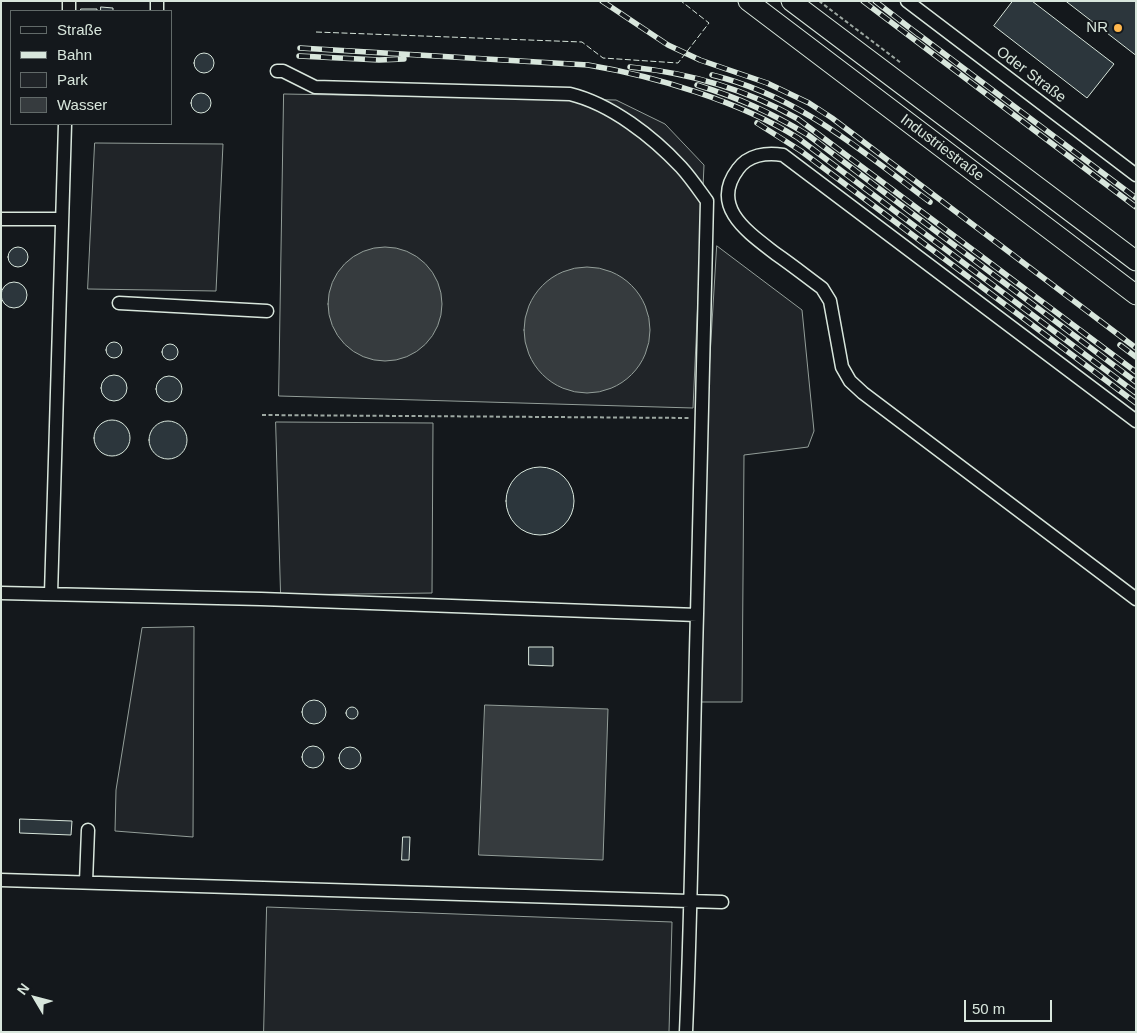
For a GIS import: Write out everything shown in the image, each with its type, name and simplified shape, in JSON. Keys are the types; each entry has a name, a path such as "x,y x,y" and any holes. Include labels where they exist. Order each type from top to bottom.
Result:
{"highway":[{"name":"Industriestraße","path":"748,1 1136,295"},
{"name":"Industriestraße","path":"791,1 1136,261"}],"lane":[{"name":"Oder Straße","path":"913,3 1136,175"},
{"path":"277,71 283,71 315,86 570,94 582,97 606,108 638,129 682,168 707,200 703,418 696,615 692,901 686,1032"},
{"path":"51,594 65,125"},
{"path":"1136,421 789,159 777,154 761,154 746,160 738,168 731,180 728,194 729,204 734,217 745,230 822,288 830,301 842,367 850,381 863,393 1136,599"},
{"path":"1,219 62,220"},
{"path":"119,302 267,311"},
{"path":"1,593 271,600 696,615"},
{"path":"86,882 88,830"},
{"path":"1,880 722,902"}],"path":[{"path":"262,415 703,418"}],"green space":[{"path":"284,94 616,100 665,124 704,165 693,408 279,396"},
{"path":"95,143 223,144 216,291 88,289"},
{"path":"717,246 802,310 814,431 808,447 744,455 742,702 701,702 709,373"},
{"path":"276,422 433,423 432,593 281,595"},
{"path":"194,627 193,837 115,831 116,790 142,628"},
{"path":"267,907 672,922 669,1032 264,1032"}],"water":[{"path":"385,247 407,251 425,264 438,282 442,304 438,326 425,344 407,357 385,361 363,357 345,344 332,326 328,304 332,282 345,264 363,251"},
{"path":"587,267 611,272 622,277 632,285 640,295 645,306 650,330 645,354 640,365 632,375 622,383 611,388 587,393 563,388 552,383 542,375 534,365 529,354 524,330 529,306 534,295 542,285 552,277 563,272"},
{"path":"485,705 608,709 603,860 479,855"}],"building":[{"path":"1013,1 1032,1 1114,64 1087,98 994,26"},
{"name":"NR","path":"1066,1 1136,1 1136,55"},
{"path":"101,7 113,8 113,10 101,10"},
{"path":"81,9 97,9 97,10"},
{"path":"204,53 211,56 214,63 211,70 204,73 197,70 194,63 197,56"},
{"path":"197,93 205,93 211,99 211,107 205,113 197,113 191,107 191,99"},
{"path":"14,247 22,247 28,253 28,261 22,267 14,267 8,261 8,253"},
{"path":"14,282 23,286 27,295 23,304 14,308 5,304 1,295 5,286"},
{"path":"111,342 117,342 122,347 120,356 111,358 106,353 106,347"},
{"path":"170,344 176,346 178,352 176,358 170,360 164,358 162,352 164,346"},
{"path":"114,375 123,379 127,388 123,397 114,401 105,397 101,388 105,379"},
{"path":"169,376 178,380 182,389 178,398 169,402 160,398 156,389 160,380"},
{"path":"112,420 119,421 125,425 129,431 129,445 125,451 119,455 112,456 105,455 99,451 95,445 94,438 95,431 99,425 105,421"},
{"path":"168,421 181,427 187,440 181,453 168,459 155,453 149,440 155,427"},
{"path":"540,467 553,470 564,477 571,488 574,501 571,514 564,525 553,532 540,535 527,532 516,525 509,514 506,501 509,488 516,477 527,470"},
{"path":"529,647 553,647 553,666 529,665"},
{"path":"314,700 323,703 326,712 323,721 314,724 305,721 302,712 305,703"},
{"path":"350,707 354,707 358,713 354,719 350,719 346,715 346,711"},
{"path":"313,746 321,749 324,757 321,765 313,768 305,765 302,757 305,749"},
{"path":"350,747 358,750 361,758 358,766 350,769 342,766 339,758 342,750"},
{"path":"20,819 72,821 71,835 20,833"},
{"path":"403,837 410,837 409,860 402,860"}],"railway":[{"path":"602,1 668,45 700,60 767,83 809,103 832,118 1136,348"},
{"path":"863,1 1136,207"},
{"path":"875,1 919,35"},
{"path":"914,31 1136,198"},
{"path":"300,48 588,65 669,83 751,113 798,138 1136,393"},
{"path":"299,56 379,60 404,59"},
{"path":"630,67 674,73 717,84 758,99 798,119 1136,372"},
{"path":"712,75 743,84 773,96 801,111 853,145 930,202"},
{"path":"697,85 754,106 808,135 1136,382"},
{"path":"757,123 801,151 1136,403"},
{"path":"1120,345 1136,357"}],"fence":[{"path":"316,32 582,42 603,58 678,63 709,23 681,1"}],"place":[{"name":"NR","path":"1118,28"}]}
